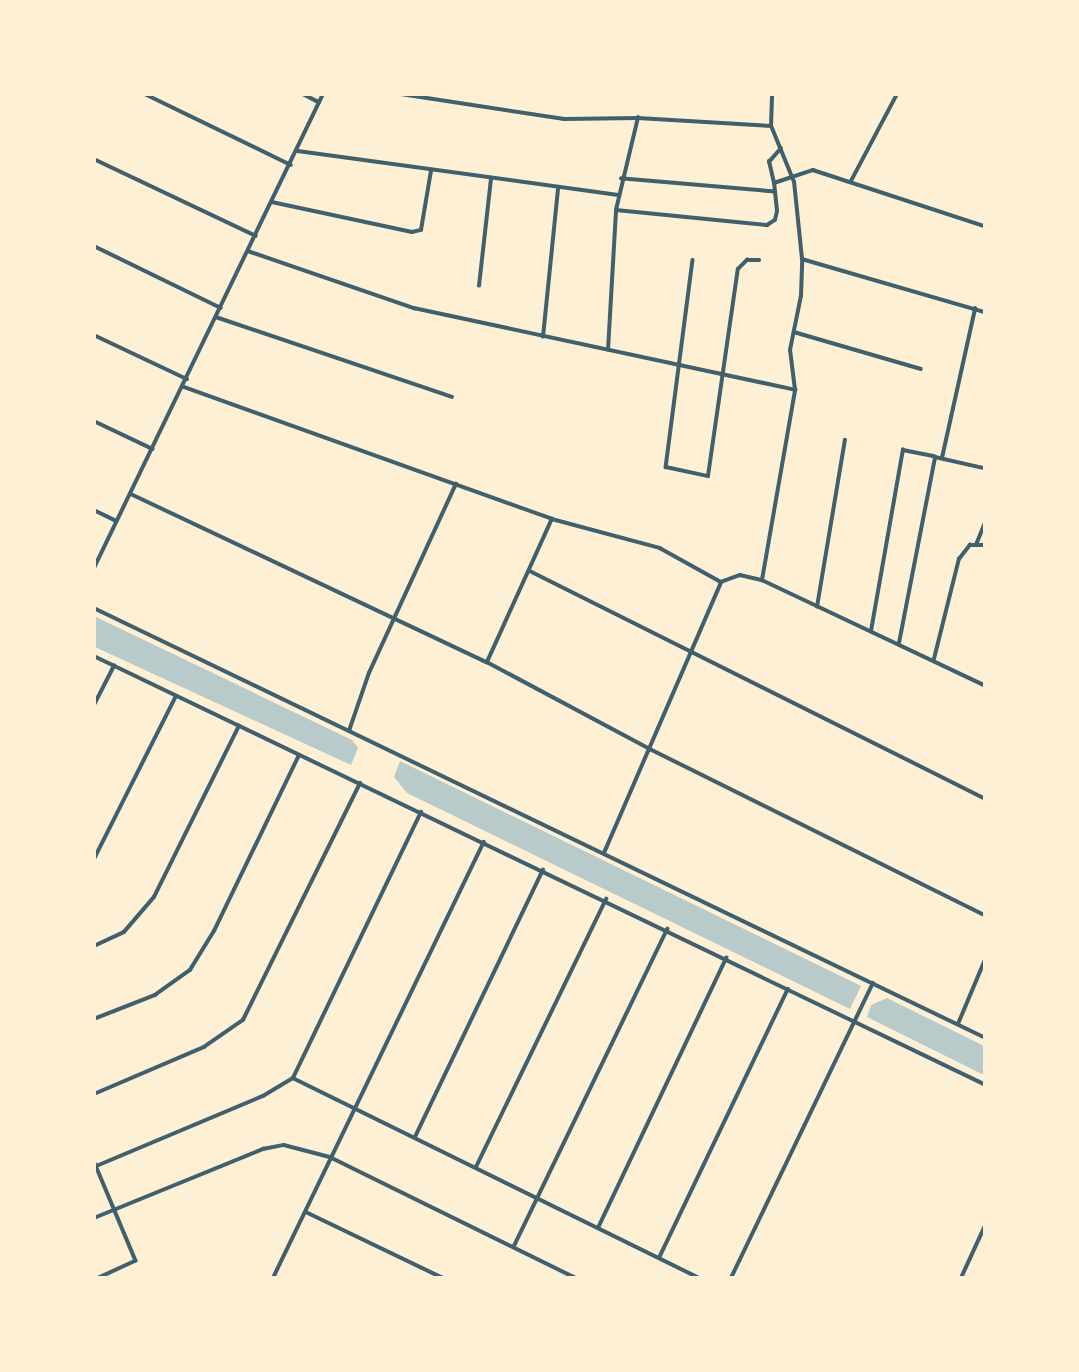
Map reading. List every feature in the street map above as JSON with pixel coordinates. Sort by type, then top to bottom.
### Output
[{"type":"street","points":[[145,94],[291,165]]},
{"type":"street","points":[[94,568],[298,151],[321,98],[303,94]]},
{"type":"street","points":[[401,94],[564,119],[638,118],[771,126]]},
{"type":"street","points":[[761,580],[795,390],[790,351],[802,259],[793,176],[771,126],[772,94]]},
{"type":"street","points":[[851,181],[897,94]]},
{"type":"street","points":[[608,350],[618,195],[638,118]]},
{"type":"street","points":[[616,211],[767,225],[775,220],[775,192],[769,162],[781,148]]},
{"type":"street","points":[[298,151],[431,172],[618,195]]},
{"type":"street","points":[[94,159],[256,236]]},
{"type":"street","points":[[774,183],[813,170],[985,226]]},
{"type":"street","points":[[272,202],[412,232],[421,230],[431,172]]},
{"type":"street","points":[[622,178],[775,192]]},
{"type":"street","points":[[479,286],[491,179]]},
{"type":"street","points":[[543,337],[558,189]]},
{"type":"street","points":[[94,246],[221,308]]},
{"type":"street","points":[[248,251],[414,308],[543,337],[682,362],[795,390]]},
{"type":"street","points":[[802,259],[985,313]]},
{"type":"street","points":[[693,260],[682,362],[666,467],[708,476],[738,268],[742,262],[759,260]]},
{"type":"street","points":[[942,458],[975,309]]},
{"type":"street","points":[[216,317],[452,397]]},
{"type":"street","points":[[794,332],[921,369]]},
{"type":"street","points":[[94,335],[187,379]]},
{"type":"street","points":[[184,387],[552,519],[660,548],[721,582]]},
{"type":"street","points":[[94,421],[153,449]]},
{"type":"street","points":[[817,607],[845,440]]},
{"type":"street","points":[[871,631],[903,450],[985,468]]},
{"type":"street","points":[[899,643],[935,457]]},
{"type":"street","points":[[349,732],[394,616],[456,484]]},
{"type":"street","points":[[131,494],[394,616],[650,749],[985,915]]},
{"type":"street","points":[[94,510],[117,521]]},
{"type":"street","points":[[486,662],[552,519]]},
{"type":"street","points":[[976,545],[985,525]]},
{"type":"street","points":[[934,659],[959,558],[970,545],[985,545]]},
{"type":"street","points":[[530,571],[691,655],[985,798]]},
{"type":"street","points":[[603,854],[721,582],[740,575],[761,580],[985,685]]},
{"type":"street","points":[[94,608],[985,1037]]},
{"type":"street","points":[[94,656],[606,899],[855,1023],[985,1084]]},
{"type":"street","points":[[94,705],[114,666]]},
{"type":"street","points":[[94,859],[176,696]]},
{"type":"street","points":[[94,946],[124,932],[154,897],[239,726]]},
{"type":"street","points":[[94,1019],[155,995],[190,970],[215,931],[299,755]]},
{"type":"street","points":[[94,1094],[204,1047],[243,1020],[360,783]]},
{"type":"street","points":[[96,1167],[263,1096],[293,1078],[421,812]]},
{"type":"street","points":[[273,1278],[484,842]]},
{"type":"street","points":[[415,1137],[543,870]]},
{"type":"street","points":[[476,1167],[606,899]]},
{"type":"street","points":[[513,1247],[667,929]]},
{"type":"street","points":[[598,1228],[727,958]]},
{"type":"street","points":[[958,1024],[985,962]]},
{"type":"street","points":[[731,1278],[873,983]]},
{"type":"street","points":[[659,1258],[788,988]]},
{"type":"street","points":[[293,1078],[700,1278]]},
{"type":"street","points":[[94,1218],[263,1149],[284,1145],[330,1157],[576,1278]]},
{"type":"street","points":[[94,1161],[136,1261],[99,1278]]},
{"type":"street","points":[[305,1211],[443,1278]]},
{"type":"street","points":[[961,1278],[985,1228]]},
{"type":"shaded area","points":[[94,616],[352,740],[358,748],[351,765],[95,647]]},
{"type":"shaded area","points":[[400,761],[861,986],[850,1009],[407,793],[394,777]]},
{"type":"shaded area","points":[[887,998],[984,1046],[984,1075],[867,1017],[871,1005]]}]
